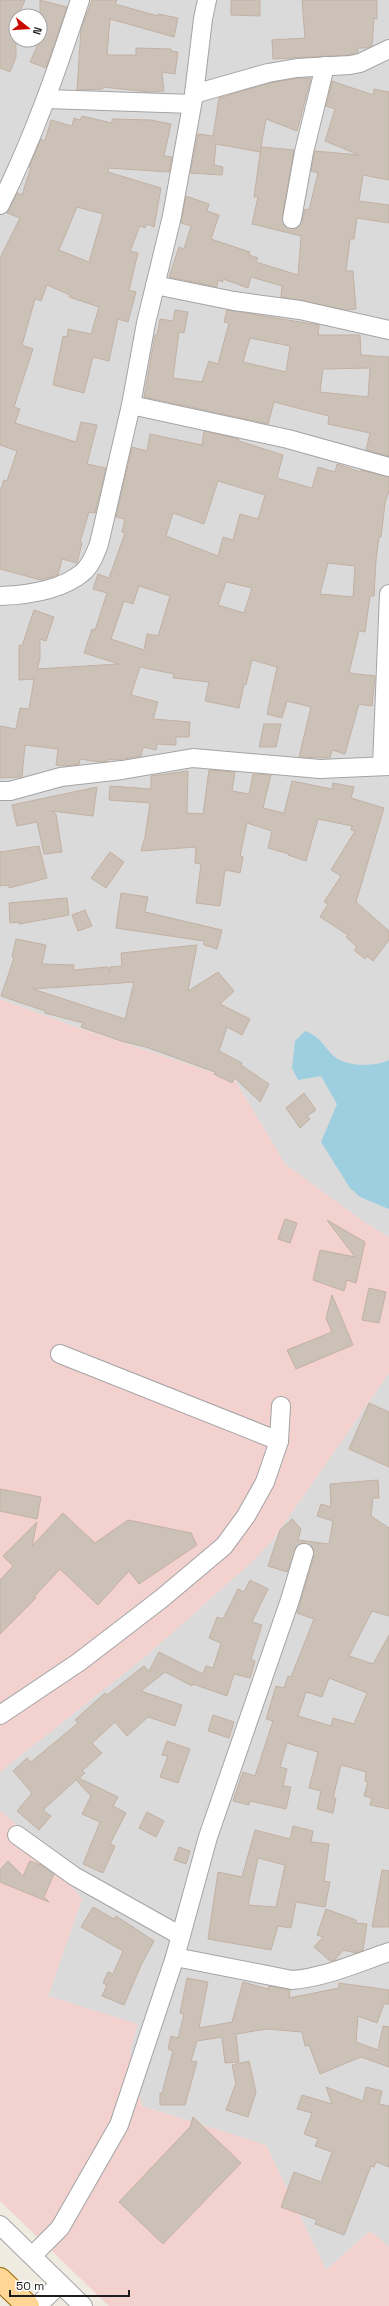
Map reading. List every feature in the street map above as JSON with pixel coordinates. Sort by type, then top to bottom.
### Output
[{"type":"main road","points":[[0,2279],[28,2306]]},
{"type":"street","points":[[0,205],[25,154],[47,99],[80,0]]},
{"type":"street","points":[[0,596],[30,594],[50,588],[82,573],[90,563],[99,544],[131,405],[155,285],[172,216],[193,99],[203,19],[207,0]]},
{"type":"street","points":[[47,99],[193,99],[268,73],[296,68],[360,63],[389,49]]},
{"type":"street","points":[[292,219],[304,152],[325,66]]},
{"type":"street","points":[[155,285],[234,301],[323,314],[389,330]]},
{"type":"street","points":[[131,405],[288,439],[389,466]]},
{"type":"street","points":[[0,791],[62,777],[122,770],[193,758],[320,769],[385,766],[389,594]]},
{"type":"street","points":[[60,1354],[279,1441]]},
{"type":"street","points":[[0,1715],[80,1662],[161,1599],[224,1546],[246,1516],[265,1482],[279,1441],[282,1406]]},
{"type":"street","points":[[32,2256],[60,2228],[119,2125],[175,1957],[208,1837],[290,1600],[304,1553]]},
{"type":"street","points":[[17,1835],[74,1876],[181,1936]]},
{"type":"street","points":[[175,1957],[292,1980],[309,1979],[334,1972],[389,1952]]},
{"type":"street","points":[[0,2225],[83,2306]]},
{"type":"street","points":[[37,2306],[60,2284]]},
{"type":"shaded area","points":[[0,0],[389,0],[389,1237],[364,1222],[285,1164],[235,1080],[76,1027],[0,999]]},
{"type":"shaded area","points":[[0,999],[76,1027],[235,1080],[285,1164],[364,1222],[389,1237],[389,1373],[272,1541],[254,1560],[146,1656],[0,1772]]},
{"type":"shaded area","points":[[389,1373],[389,2247],[370,2231],[326,2270],[266,2145],[142,2106],[130,2051],[137,2024],[48,1996],[82,1899],[39,1846],[0,1810],[0,1772],[146,1656],[254,1560],[272,1541]]},
{"type":"shaded area","points":[[0,1810],[39,1846],[82,1899],[48,1996],[138,2024],[130,2051],[142,2106],[266,2145],[326,2270],[370,2231],[389,2247],[389,2306],[109,2306],[0,2201]]},
{"type":"water","points":[[305,1031],[319,1039],[335,1057],[347,1063],[369,1065],[389,1060],[389,1209],[360,1197],[350,1188],[321,1142],[337,1104],[321,1076],[298,1080],[292,1068],[295,1041]]},
{"type":"building","points":[[0,0],[25,0],[22,8],[8,8],[8,48],[16,48],[16,57],[10,72],[0,68]]},
{"type":"building","points":[[40,0],[67,7],[46,68],[30,62],[36,48],[48,48],[48,8],[40,8]]},
{"type":"building","points":[[92,0],[117,0],[115,4],[158,16],[158,14],[178,18],[174,37],[110,19],[107,55],[136,55],[136,48],[171,49],[171,51],[178,52],[175,74],[162,72],[164,91],[150,92],[103,87],[103,89],[77,90],[81,29]]},
{"type":"building","points":[[231,0],[260,0],[260,16],[231,15]]},
{"type":"building","points":[[302,0],[377,0],[377,19],[374,18],[372,46],[358,48],[358,52],[349,55],[273,59],[272,40],[305,38]]},
{"type":"building","points":[[298,78],[311,78],[297,131],[266,119],[260,152],[216,144],[214,165],[223,167],[222,175],[190,173],[198,134],[213,136],[219,98],[270,83]]},
{"type":"building","points":[[332,81],[373,95],[374,89],[389,92],[389,180],[363,175],[359,201],[389,205],[389,223],[357,218],[354,239],[350,239],[346,271],[353,271],[356,309],[346,310],[281,297],[282,286],[251,277],[248,288],[223,279],[223,282],[218,280],[217,287],[169,277],[179,247],[184,249],[191,226],[181,223],[186,196],[209,204],[207,211],[219,215],[211,239],[250,252],[249,255],[258,258],[256,262],[298,275],[301,236],[252,224],[258,197],[254,197],[261,147],[294,150],[282,218],[286,227],[296,229],[302,221],[305,209],[309,210],[318,173],[311,171],[315,151],[359,155],[325,141],[335,109],[326,106]]},
{"type":"building","points":[[82,116],[112,123],[112,119],[151,120],[171,124],[164,156],[172,157],[169,172],[108,168],[108,172],[161,188],[154,227],[147,224],[145,228],[140,226],[130,251],[138,253],[129,290],[136,292],[128,322],[118,319],[109,361],[93,357],[84,393],[53,385],[63,336],[67,337],[68,329],[91,334],[99,307],[69,297],[70,295],[47,285],[41,301],[35,299],[22,345],[33,349],[14,407],[20,409],[15,423],[76,442],[81,422],[97,425],[87,464],[106,468],[95,513],[89,512],[80,542],[82,543],[77,563],[62,559],[58,575],[41,580],[0,569],[0,491],[4,480],[7,481],[17,451],[0,445],[0,258],[20,218],[7,213],[17,193],[22,195],[31,167],[29,167],[41,139],[45,141],[51,120],[72,126],[74,118],[80,120]],"holes":[[[77,207],[103,214],[89,262],[59,250]]]},
{"type":"building","points":[[175,310],[188,312],[184,333],[179,332],[173,378],[202,382],[209,361],[218,364],[229,323],[224,322],[227,310],[319,325],[318,335],[360,335],[361,355],[389,357],[389,456],[366,450],[370,433],[328,424],[329,416],[274,402],[268,424],[144,397],[155,335],[157,335],[160,319],[173,321]],"holes":[[[250,338],[290,346],[286,372],[243,362]],[[370,368],[368,397],[320,392],[323,369]]]},
{"type":"building","points":[[204,431],[239,439],[239,441],[283,455],[277,478],[312,488],[318,467],[335,472],[337,464],[361,472],[361,470],[389,477],[389,491],[385,503],[381,537],[379,537],[376,560],[374,596],[370,596],[365,632],[359,631],[349,673],[375,676],[372,706],[359,704],[345,754],[332,750],[330,758],[299,757],[311,707],[287,701],[282,718],[267,714],[277,667],[252,660],[246,685],[244,684],[239,708],[205,701],[209,682],[173,678],[174,674],[140,667],[131,695],[158,702],[153,719],[190,722],[189,737],[176,737],[176,745],[157,744],[156,750],[143,747],[141,756],[116,760],[108,759],[108,761],[100,762],[80,759],[79,764],[66,766],[56,765],[58,749],[25,745],[22,777],[0,778],[0,726],[16,729],[20,708],[29,709],[34,679],[19,680],[19,645],[22,646],[34,610],[54,617],[46,641],[40,639],[40,659],[37,669],[119,664],[84,653],[92,629],[95,630],[107,593],[93,589],[98,574],[109,578],[125,533],[122,532],[125,519],[116,517],[132,447],[147,451],[150,434],[202,445]],"holes":[[[218,481],[265,495],[258,519],[240,514],[233,540],[223,537],[218,556],[166,536],[173,513],[204,524]],[[328,563],[355,566],[353,597],[320,594]],[[226,582],[252,588],[244,613],[218,605]],[[139,586],[170,596],[158,636],[147,634],[144,650],[111,639],[124,601],[133,604]]]},
{"type":"building","points":[[264,724],[281,724],[276,747],[259,747]]},
{"type":"building","points":[[209,770],[235,772],[232,791],[249,794],[253,774],[271,775],[263,808],[284,813],[292,781],[332,789],[333,783],[354,787],[351,798],[384,808],[356,902],[389,931],[389,940],[373,961],[367,956],[365,959],[354,950],[357,947],[346,937],[348,935],[320,917],[328,904],[324,902],[341,876],[331,870],[355,831],[351,830],[352,826],[318,819],[306,861],[268,848],[272,831],[247,823],[240,856],[243,857],[240,873],[225,870],[220,906],[196,903],[201,864],[195,863],[196,847],[141,851],[145,837],[150,803],[109,800],[110,786],[151,789],[151,776],[188,771],[187,813],[203,814]]},
{"type":"building","points":[[97,787],[93,816],[52,811],[56,814],[62,852],[44,854],[37,822],[17,826],[12,805]]},
{"type":"building","points":[[39,846],[47,878],[9,888],[9,885],[0,886],[0,852]]},
{"type":"building","points":[[110,852],[124,862],[106,888],[91,878]]},
{"type":"building","points":[[121,893],[148,897],[145,912],[222,930],[217,949],[204,945],[204,941],[116,928]]},
{"type":"building","points":[[67,898],[69,915],[19,924],[20,922],[10,923],[9,903]]},
{"type":"building","points":[[85,910],[92,926],[78,931],[72,915]]},
{"type":"building","points":[[16,939],[46,945],[42,964],[74,965],[73,970],[108,967],[110,973],[110,967],[122,966],[121,953],[197,945],[188,991],[218,972],[234,991],[220,1004],[250,1019],[242,1035],[227,1027],[219,1051],[242,1063],[241,1065],[269,1084],[260,1102],[235,1078],[232,1083],[214,1074],[215,1072],[146,1047],[121,1041],[81,1027],[83,1023],[45,1013],[45,1011],[1,996],[14,958],[12,957]],"holes":[[[134,982],[125,1019],[33,989]]]},
{"type":"building","points":[[304,1093],[316,1110],[307,1116],[310,1119],[300,1128],[286,1108]]},
{"type":"building","points":[[285,1219],[297,1223],[290,1243],[278,1239]]},
{"type":"building","points":[[327,1220],[365,1242],[356,1283],[347,1280],[344,1291],[313,1280],[320,1250],[355,1257]]},
{"type":"building","points":[[369,1288],[386,1292],[379,1323],[362,1320]]},
{"type":"building","points":[[332,1295],[353,1345],[296,1369],[287,1350],[332,1332],[326,1318]]},
{"type":"building","points":[[369,1403],[389,1412],[389,1467],[349,1449]]},
{"type":"building","points":[[378,1480],[379,1498],[373,1498],[371,1516],[389,1528],[389,1616],[372,1611],[349,1656],[373,1664],[389,1635],[389,1809],[370,1805],[372,1798],[364,1796],[368,1782],[365,1781],[366,1772],[341,1765],[333,1798],[336,1798],[333,1813],[317,1809],[321,1791],[309,1788],[318,1752],[287,1743],[280,1767],[287,1769],[283,1786],[291,1787],[286,1809],[250,1801],[249,1805],[233,1801],[243,1772],[255,1776],[273,1721],[266,1719],[276,1686],[284,1688],[288,1676],[291,1677],[314,1619],[297,1613],[314,1556],[312,1546],[302,1543],[297,1546],[287,1572],[268,1566],[280,1530],[292,1519],[301,1529],[298,1540],[329,1544],[333,1521],[317,1516],[321,1504],[331,1507],[330,1484]],"holes":[[[329,1678],[367,1693],[354,1724],[333,1718],[331,1726],[298,1716],[306,1692],[322,1697]]]},
{"type":"building","points":[[0,1489],[41,1497],[37,1519],[0,1511]]},
{"type":"building","points":[[63,1513],[95,1543],[128,1520],[191,1533],[197,1545],[139,1584],[129,1571],[98,1605],[60,1569],[34,1597],[36,1598],[0,1634],[0,1580],[13,1566],[3,1556],[37,1522],[32,1546]]},
{"type":"building","points":[[250,1580],[268,1589],[252,1622],[262,1625],[251,1659],[255,1661],[250,1678],[234,1674],[227,1696],[193,1684],[192,1686],[165,1672],[141,1691],[182,1705],[175,1726],[148,1717],[127,1736],[115,1722],[92,1743],[102,1753],[82,1771],[85,1773],[79,1778],[118,1797],[113,1806],[126,1813],[110,1844],[115,1846],[103,1873],[83,1864],[100,1822],[82,1814],[91,1796],[76,1780],[43,1810],[51,1816],[39,1830],[17,1811],[32,1793],[13,1771],[27,1758],[31,1762],[78,1723],[75,1720],[105,1693],[107,1695],[144,1666],[149,1671],[159,1652],[203,1674],[206,1666],[213,1668],[221,1643],[209,1638],[217,1617],[223,1619],[238,1589],[244,1592]]},
{"type":"building","points":[[213,1715],[234,1722],[229,1738],[208,1731]]},
{"type":"building","points":[[167,1741],[190,1749],[178,1783],[160,1777],[168,1756],[162,1755]]},
{"type":"building","points":[[147,1812],[164,1821],[156,1837],[139,1828]]},
{"type":"building","points":[[293,1826],[313,1831],[311,1842],[329,1844],[324,1881],[330,1882],[325,1907],[296,1902],[291,1928],[278,1926],[271,1950],[208,1939],[218,1872],[242,1877],[255,1830],[290,1839]],"holes":[[[258,1858],[285,1865],[276,1907],[248,1905]]]},
{"type":"building","points":[[179,1847],[190,1851],[186,1864],[174,1860]]},
{"type":"building","points":[[8,1861],[23,1876],[30,1861],[41,1865],[54,1874],[44,1897],[49,1902],[0,1882],[0,1870]]},
{"type":"building","points":[[382,1870],[389,1871],[389,1927],[372,1927]]},
{"type":"building","points":[[93,1907],[114,1919],[116,1916],[154,1941],[142,1963],[124,2005],[102,1996],[107,1985],[103,1983],[108,1972],[113,1974],[123,1951],[81,1927]]},
{"type":"building","points":[[326,1909],[356,1920],[356,1923],[367,1924],[363,1950],[356,1953],[343,1950],[335,1960],[330,1961],[314,1947],[323,1937],[317,1935]]},
{"type":"building","points":[[187,1978],[208,1982],[199,2028],[232,2022],[243,1982],[268,1989],[269,1986],[290,1990],[289,1998],[339,1988],[339,1983],[389,1990],[389,2004],[384,2004],[377,2023],[358,2016],[356,2042],[378,2050],[383,2026],[389,2027],[389,2067],[361,2057],[320,2074],[309,2045],[305,2046],[302,2032],[267,2029],[236,2034],[239,2062],[225,2063],[222,2037],[197,2041],[191,2061],[197,2062],[185,2105],[160,2105],[160,2093],[162,2093],[173,2051],[168,2049],[171,2036],[178,2038],[184,2014],[180,2013]]},
{"type":"building","points":[[249,2061],[256,2092],[248,2117],[226,2110],[236,2083],[232,2065]]},
{"type":"building","points":[[326,2087],[363,2101],[366,2087],[382,2091],[379,2104],[389,2106],[389,2167],[376,2162],[374,2167],[371,2166],[344,2235],[315,2224],[317,2220],[281,2207],[294,2172],[321,2182],[332,2152],[315,2146],[318,2139],[304,2134],[312,2113],[297,2109],[302,2095],[332,2104]]},
{"type":"building","points":[[193,2117],[241,2163],[163,2244],[119,2202],[190,2127]]}]
